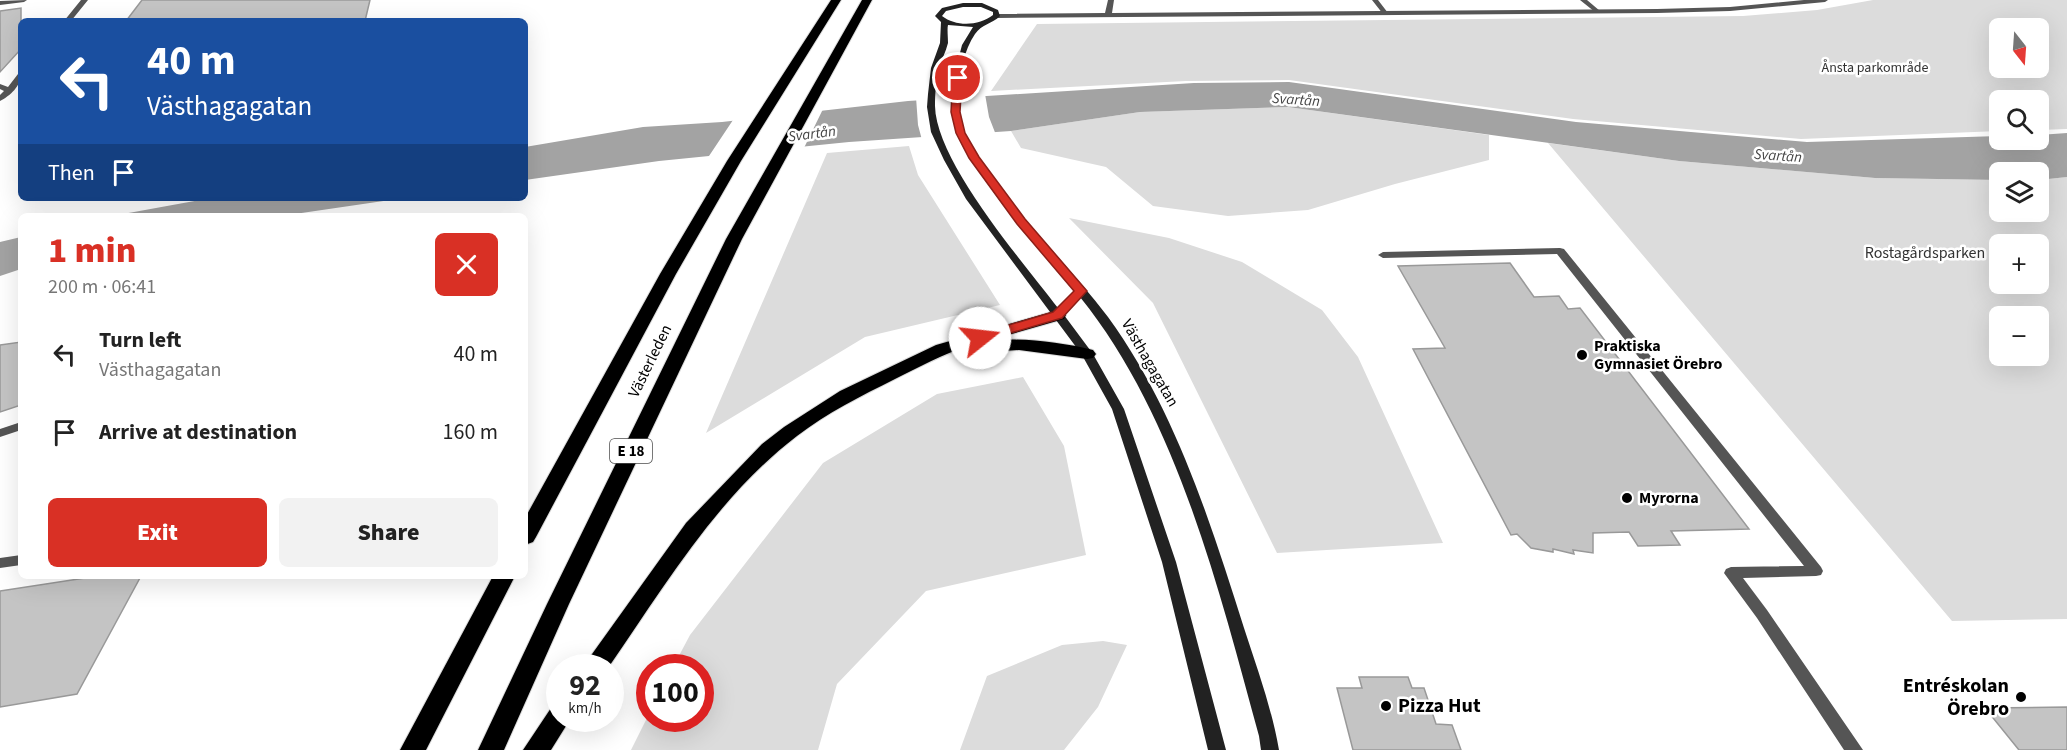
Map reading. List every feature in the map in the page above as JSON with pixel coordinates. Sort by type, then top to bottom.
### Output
[{"type":"highway","name":"Västerleden","points":[[528,531],[593,408],[734,161],[836,0]]},
{"type":"highway","name":"Västerleden","points":[[491,750],[688,332],[778,156],[867,0]]},
{"type":"highway","points":[[604,654],[694,528],[769,449],[791,431],[847,395],[942,349],[1062,321]]},
{"type":"highway","points":[[926,358],[984,346],[1008,344],[1052,347],[1087,354]]},
{"type":"highway","points":[[413,750],[502,579]]},
{"type":"highway","points":[[536,750],[549,732]]},
{"type":"main road","points":[[959,3],[989,4],[996,10],[997,16],[980,24],[964,25],[944,21],[938,16],[940,12],[959,3]]},
{"type":"main road","points":[[944,21],[944,43],[935,68],[932,94],[933,120],[940,146],[971,199],[1087,354],[1118,409],[1148,495],[1188,634],[1216,750]]},
{"type":"main road","name":"Västhagagatan","points":[[980,24],[973,29],[961,58],[955,112],[961,133],[983,172],[1101,316],[1164,422],[1183,468],[1233,614],[1270,750]]},
{"type":"main road","points":[[1062,321],[1080,291]]},
{"type":"street","points":[[0,3],[24,0]]},
{"type":"street","points":[[70,18],[85,0]]},
{"type":"street","points":[[1108,15],[1110,0]]},
{"type":"street","points":[[1375,0],[1385,13]]},
{"type":"street","points":[[1583,0],[1597,12]]},
{"type":"street","points":[[997,16],[1597,12],[1730,9],[1824,0]]},
{"type":"street","points":[[0,86],[4,96],[18,80]]},
{"type":"street","points":[[1383,255],[1560,251],[1816,571],[1731,573],[1762,614],[1854,750]]},
{"type":"street","points":[[0,433],[18,427]]},
{"type":"street","points":[[0,563],[18,560]]},
{"type":"green space","name":"Ånsta parkområde","points":[[1873,0],[2067,0],[2067,129],[2049,130],[2049,90],[1989,90],[1989,131],[1801,139],[1573,119],[1289,80],[1186,81],[991,91],[1037,24],[1743,16],[1817,10]]},
{"type":"green space","points":[[1288,107],[1489,135],[1489,160],[1395,184],[1308,210],[1228,216],[1153,206],[1106,167],[1021,148],[1011,131],[1140,112]]},
{"type":"green space","name":"Rostagårdsparken","points":[[1548,143],[1679,161],[1875,178],[1989,180],[1989,222],[2049,222],[2049,179],[2067,177],[2067,619],[1952,621]]},
{"type":"green space","points":[[909,146],[918,175],[1000,305],[865,337],[706,433],[827,153]]},
{"type":"green space","points":[[1069,218],[1169,238],[1242,262],[1322,310],[1358,357],[1443,543],[1277,553],[1153,303]]},
{"type":"green space","points":[[1023,377],[1064,446],[1086,555],[926,591],[837,684],[818,750],[631,750],[640,732],[714,732],[714,654],[680,654],[690,635],[823,463],[937,394]]},
{"type":"green space","points":[[1103,641],[1127,645],[1098,707],[1064,750],[960,750],[987,676],[1062,645]]},
{"type":"water","name":"Svartån","points":[[1289,82],[1576,122],[1807,142],[1989,136],[1989,150],[2049,150],[2049,134],[2067,133],[2067,177],[2049,179],[2049,162],[1989,162],[1989,180],[1875,178],[1679,161],[1288,107],[1140,112],[1011,131],[849,142],[659,161],[528,180],[528,146],[643,127],[722,122],[908,101],[1194,83]]},
{"type":"water","points":[[194,201],[384,201],[302,213],[128,213]]},
{"type":"water","points":[[18,238],[18,270],[0,276],[0,242]]},
{"type":"pier","points":[[985,94],[989,117],[996,135],[922,140],[918,125],[916,97]]},
{"type":"pier","points":[[824,107],[803,150],[707,159],[735,117]]},
{"type":"building","points":[[142,0],[370,0],[366,18],[128,18]]},
{"type":"building","points":[[21,8],[21,18],[18,18],[18,52],[0,72],[0,11]]},
{"type":"building","points":[[1510,263],[1534,297],[1559,296],[1568,309],[1580,308],[1749,529],[1671,531],[1680,545],[1638,546],[1629,532],[1593,533],[1593,553],[1573,550],[1574,554],[1553,549],[1553,552],[1531,548],[1517,534],[1511,535],[1413,349],[1445,348],[1398,266]]},
{"type":"building","points":[[18,342],[18,406],[0,412],[0,345]]},
{"type":"building","points":[[78,579],[139,579],[77,694],[0,707],[0,591]]},
{"type":"building","name":"Pizza Hut","points":[[1359,677],[1408,677],[1412,688],[1424,688],[1436,724],[1452,725],[1461,750],[1353,750],[1337,688],[1362,688]]},
{"type":"building","points":[[2067,707],[2067,750],[2019,750],[1985,708]]},
{"type":"place","name":"Praktiska Gymnasiet Örebro","points":[[1582,355]]},
{"type":"place","name":"Myrorna","points":[[1627,498]]},
{"type":"place","name":"Entréskolan Örebro","points":[[2021,697]]},
{"type":"place","name":"Pizza Hut","points":[[1386,706]]},
{"type":"route","points":[[958,78],[955,112],[961,133],[974,158],[1043,249],[1080,291],[1058,315],[980,338]]}]
